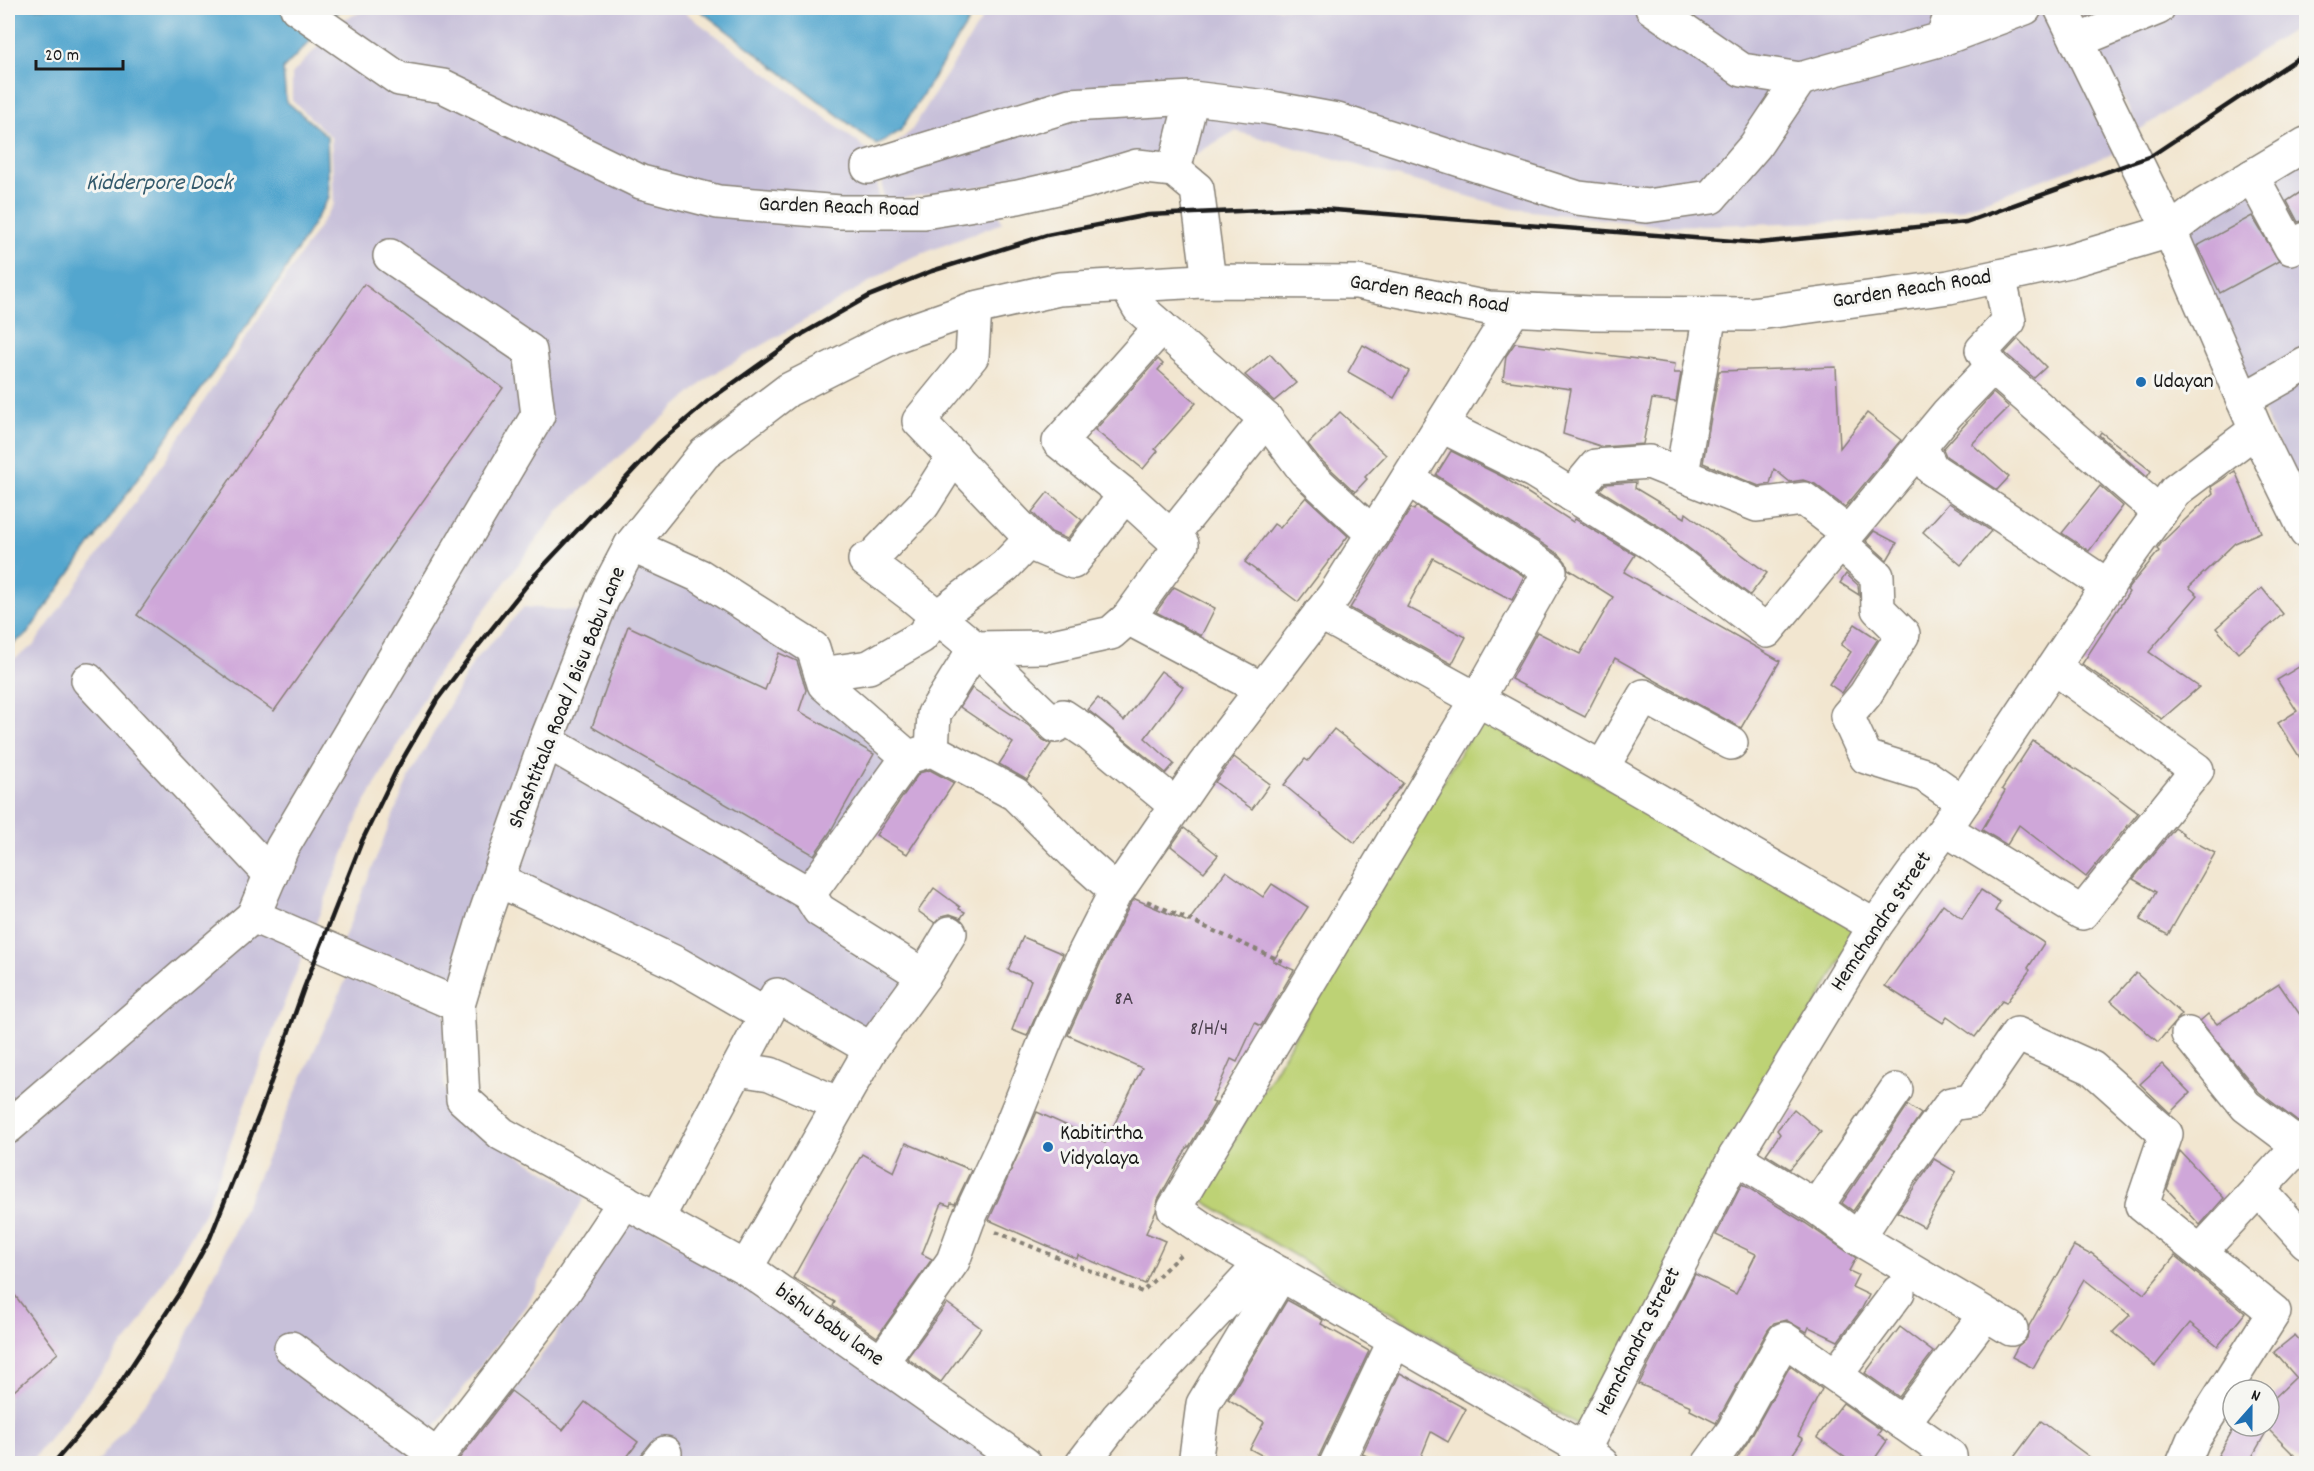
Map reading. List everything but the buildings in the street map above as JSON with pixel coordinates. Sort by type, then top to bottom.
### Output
[{"type":"street","name":"Garden Reach Road","points":[[297,8],[399,79],[443,86],[641,182],[718,202],[840,212],[924,212],[1018,197],[1084,182],[1137,166],[1174,170]]},
{"type":"street","points":[[1652,8],[1742,70],[1800,79],[1942,39],[2025,8]]},
{"type":"street","points":[[1942,39],[1953,8]]},
{"type":"street","points":[[2061,8],[2170,231],[2256,430],[2307,532]]},
{"type":"street","points":[[2078,40],[2158,8]]},
{"type":"street","points":[[868,167],[1070,105],[1192,98],[1266,107],[1337,120],[1578,198],[1647,206],[1712,197],[1755,146],[1800,79]]},
{"type":"street","points":[[1192,98],[1174,170],[1197,189],[1209,281]]},
{"type":"street","name":"Garden Reach Road","points":[[1209,281],[1357,282],[1488,308],[1592,313],[1763,313],[1949,288],[2069,261],[2170,231],[2204,205],[2307,144]]},
{"type":"street","points":[[2253,176],[2291,248],[2307,239]]},
{"type":"street","points":[[8,1128],[253,916],[282,848],[538,415],[530,351],[390,256]]},
{"type":"street","points":[[2000,276],[2008,321],[1982,350],[1992,367],[2160,513]]},
{"type":"street","name":"Shashtitala Road / Bisu Babu Lane","points":[[625,1201],[502,1134],[463,1098],[458,1005],[546,741],[602,600],[631,545],[704,454],[788,390],[895,336],[975,308],[1059,290],[1209,281]]},
{"type":"street","points":[[1126,285],[1138,308],[1266,419],[1305,471],[1373,534]]},
{"type":"street","points":[[975,308],[972,356],[919,422],[1040,548],[1073,562],[1125,495]]},
{"type":"street","points":[[881,1363],[953,1261],[968,1220],[1004,1143],[1084,954],[1118,890],[1175,805],[1320,613],[1442,426],[1514,309]]},
{"type":"street","points":[[1682,474],[1710,314]]},
{"type":"street","points":[[975,648],[1047,647],[1111,633],[1128,618],[1182,544],[1059,442],[1161,327]]},
{"type":"street","points":[[2244,400],[2307,364]]},
{"type":"street","points":[[1442,426],[1533,471],[1654,546],[1767,631],[1947,414],[1992,367]]},
{"type":"street","points":[[1171,537],[1266,419]]},
{"type":"street","name":"Hemchandra Street","points":[[1587,1459],[1735,1157],[1875,926],[1945,829],[2108,586],[2175,491],[2256,430]]},
{"type":"street","points":[[1920,446],[1932,469],[2108,586]]},
{"type":"street","points":[[954,456],[923,505],[866,561],[975,648],[1056,726],[1063,716],[1087,732],[1175,805]]},
{"type":"street","points":[[1572,495],[1596,466],[1649,462],[1757,505],[1804,499],[1844,538],[1877,576],[1878,609],[1903,634],[1865,695],[1847,716],[1866,757],[1924,775],[1963,802]]},
{"type":"street","points":[[1408,479],[1550,572],[1477,700],[1174,1209],[1206,1231],[1395,1340],[1587,1459]]},
{"type":"street","points":[[821,674],[869,667],[921,637],[937,617],[1005,566],[1031,539]]},
{"type":"street","points":[[631,545],[700,576],[813,648],[824,684],[920,754],[1015,794],[1077,856],[1118,890]]},
{"type":"street","points":[[1320,613],[1602,768],[1875,926]]},
{"type":"street","points":[[1128,618],[1262,689]]},
{"type":"street","points":[[809,894],[920,754],[934,714],[975,648]]},
{"type":"street","points":[[1945,829],[2082,913],[2197,770],[2054,667]]},
{"type":"street","points":[[88,680],[271,875]]},
{"type":"street","points":[[1602,768],[1644,696],[1731,743]]},
{"type":"street","points":[[546,741],[809,894],[819,910],[924,976]]},
{"type":"street","points":[[498,880],[676,963],[765,1015]]},
{"type":"street","points":[[253,916],[458,1005]]},
{"type":"street","points":[[746,1268],[871,1049],[924,976],[950,933]]},
{"type":"street","points":[[657,1219],[777,995],[871,1049]]},
{"type":"street","points":[[1858,1238],[1899,1175],[1951,1104],[1971,1101],[2017,1034],[2092,1068],[2166,1134],[2142,1205],[2274,1312],[2193,1440],[2183,1464]]},
{"type":"street","points":[[2188,1034],[2246,1106],[2302,1142],[2201,1251]]},
{"type":"street","points":[[737,1069],[770,1074],[839,1104]]},
{"type":"street","points":[[1816,1207],[1896,1090]]},
{"type":"street","points":[[1735,1157],[1816,1207],[1858,1238],[1998,1322],[1903,1423]]},
{"type":"street","points":[[2258,1189],[2307,1242]]},
{"type":"street","points":[[291,1348],[434,1460],[564,1292],[625,1201]]},
{"type":"street","name":"bishu babu lane","points":[[625,1201],[746,1268],[1014,1460]]},
{"type":"street","points":[[1082,1464],[1118,1417],[1271,1268]]},
{"type":"street","points":[[1195,1464],[1203,1404],[1271,1268]]},
{"type":"street","points":[[1836,1375],[1898,1292]]},
{"type":"street","points":[[1709,1464],[1733,1431],[1784,1339],[1950,1456],[1951,1464]]},
{"type":"street","points":[[1336,1464],[1395,1340]]},
{"type":"path","points":[[1118,890],[1312,975]]},
{"type":"path","points":[[968,1220],[1142,1292],[1206,1231]]},
{"type":"shaded area","points":[[372,8],[679,8],[876,156],[880,222],[996,207],[1002,223],[908,259],[709,377],[558,511],[437,674],[360,812],[262,1059],[204,1214],[134,1332],[30,1463],[8,1464],[8,663],[33,646],[159,469],[334,204],[331,137],[292,100],[292,74],[344,19]]},
{"type":"shaded area","points":[[989,8],[2054,8],[2123,150],[1959,210],[1875,221],[1663,226],[1514,209],[1235,131],[1182,162],[1097,169],[883,201],[882,156],[911,131]]},
{"type":"shaded area","points":[[2078,8],[2306,8],[2306,21],[2139,130]]},
{"type":"shaded area","points":[[2306,147],[2306,504],[2181,234]]},
{"type":"shaded area","points":[[635,555],[808,648],[897,755],[801,897],[915,976],[869,1038],[764,1001],[495,874],[451,995],[342,943],[408,779],[474,661],[524,607],[608,613]]},
{"type":"shaded area","points":[[347,977],[446,1008],[444,1088],[475,1129],[585,1196],[528,1303],[407,1463],[95,1464],[172,1370]]},
{"type":"shaded area","points":[[628,1212],[1003,1453],[995,1464],[457,1464],[551,1343]]},
{"type":"green space","points":[[1482,715],[1857,930],[1585,1429],[1200,1199]]},
{"type":"water","name":"Kidderpore Dock","points":[[8,8],[342,8],[283,69],[286,101],[327,136],[329,197],[280,279],[27,634],[8,647]]},
{"type":"water","points":[[697,8],[977,8],[900,131],[877,145]]},
{"type":"railway","points":[[53,1464],[115,1391],[182,1289],[210,1238],[261,1110],[304,988],[362,841],[397,769],[437,700],[535,575],[658,444],[708,401],[804,333],[869,296],[932,271],[1047,235],[1148,215],[1309,208],[1759,243],[1966,222],[2151,156],[2306,53]]},
{"type":"place","name":"Udayan","points":[[2141,382]]},
{"type":"place","name":"Kabitirtha Vidyalaya","points":[[1048,1147]]}]
